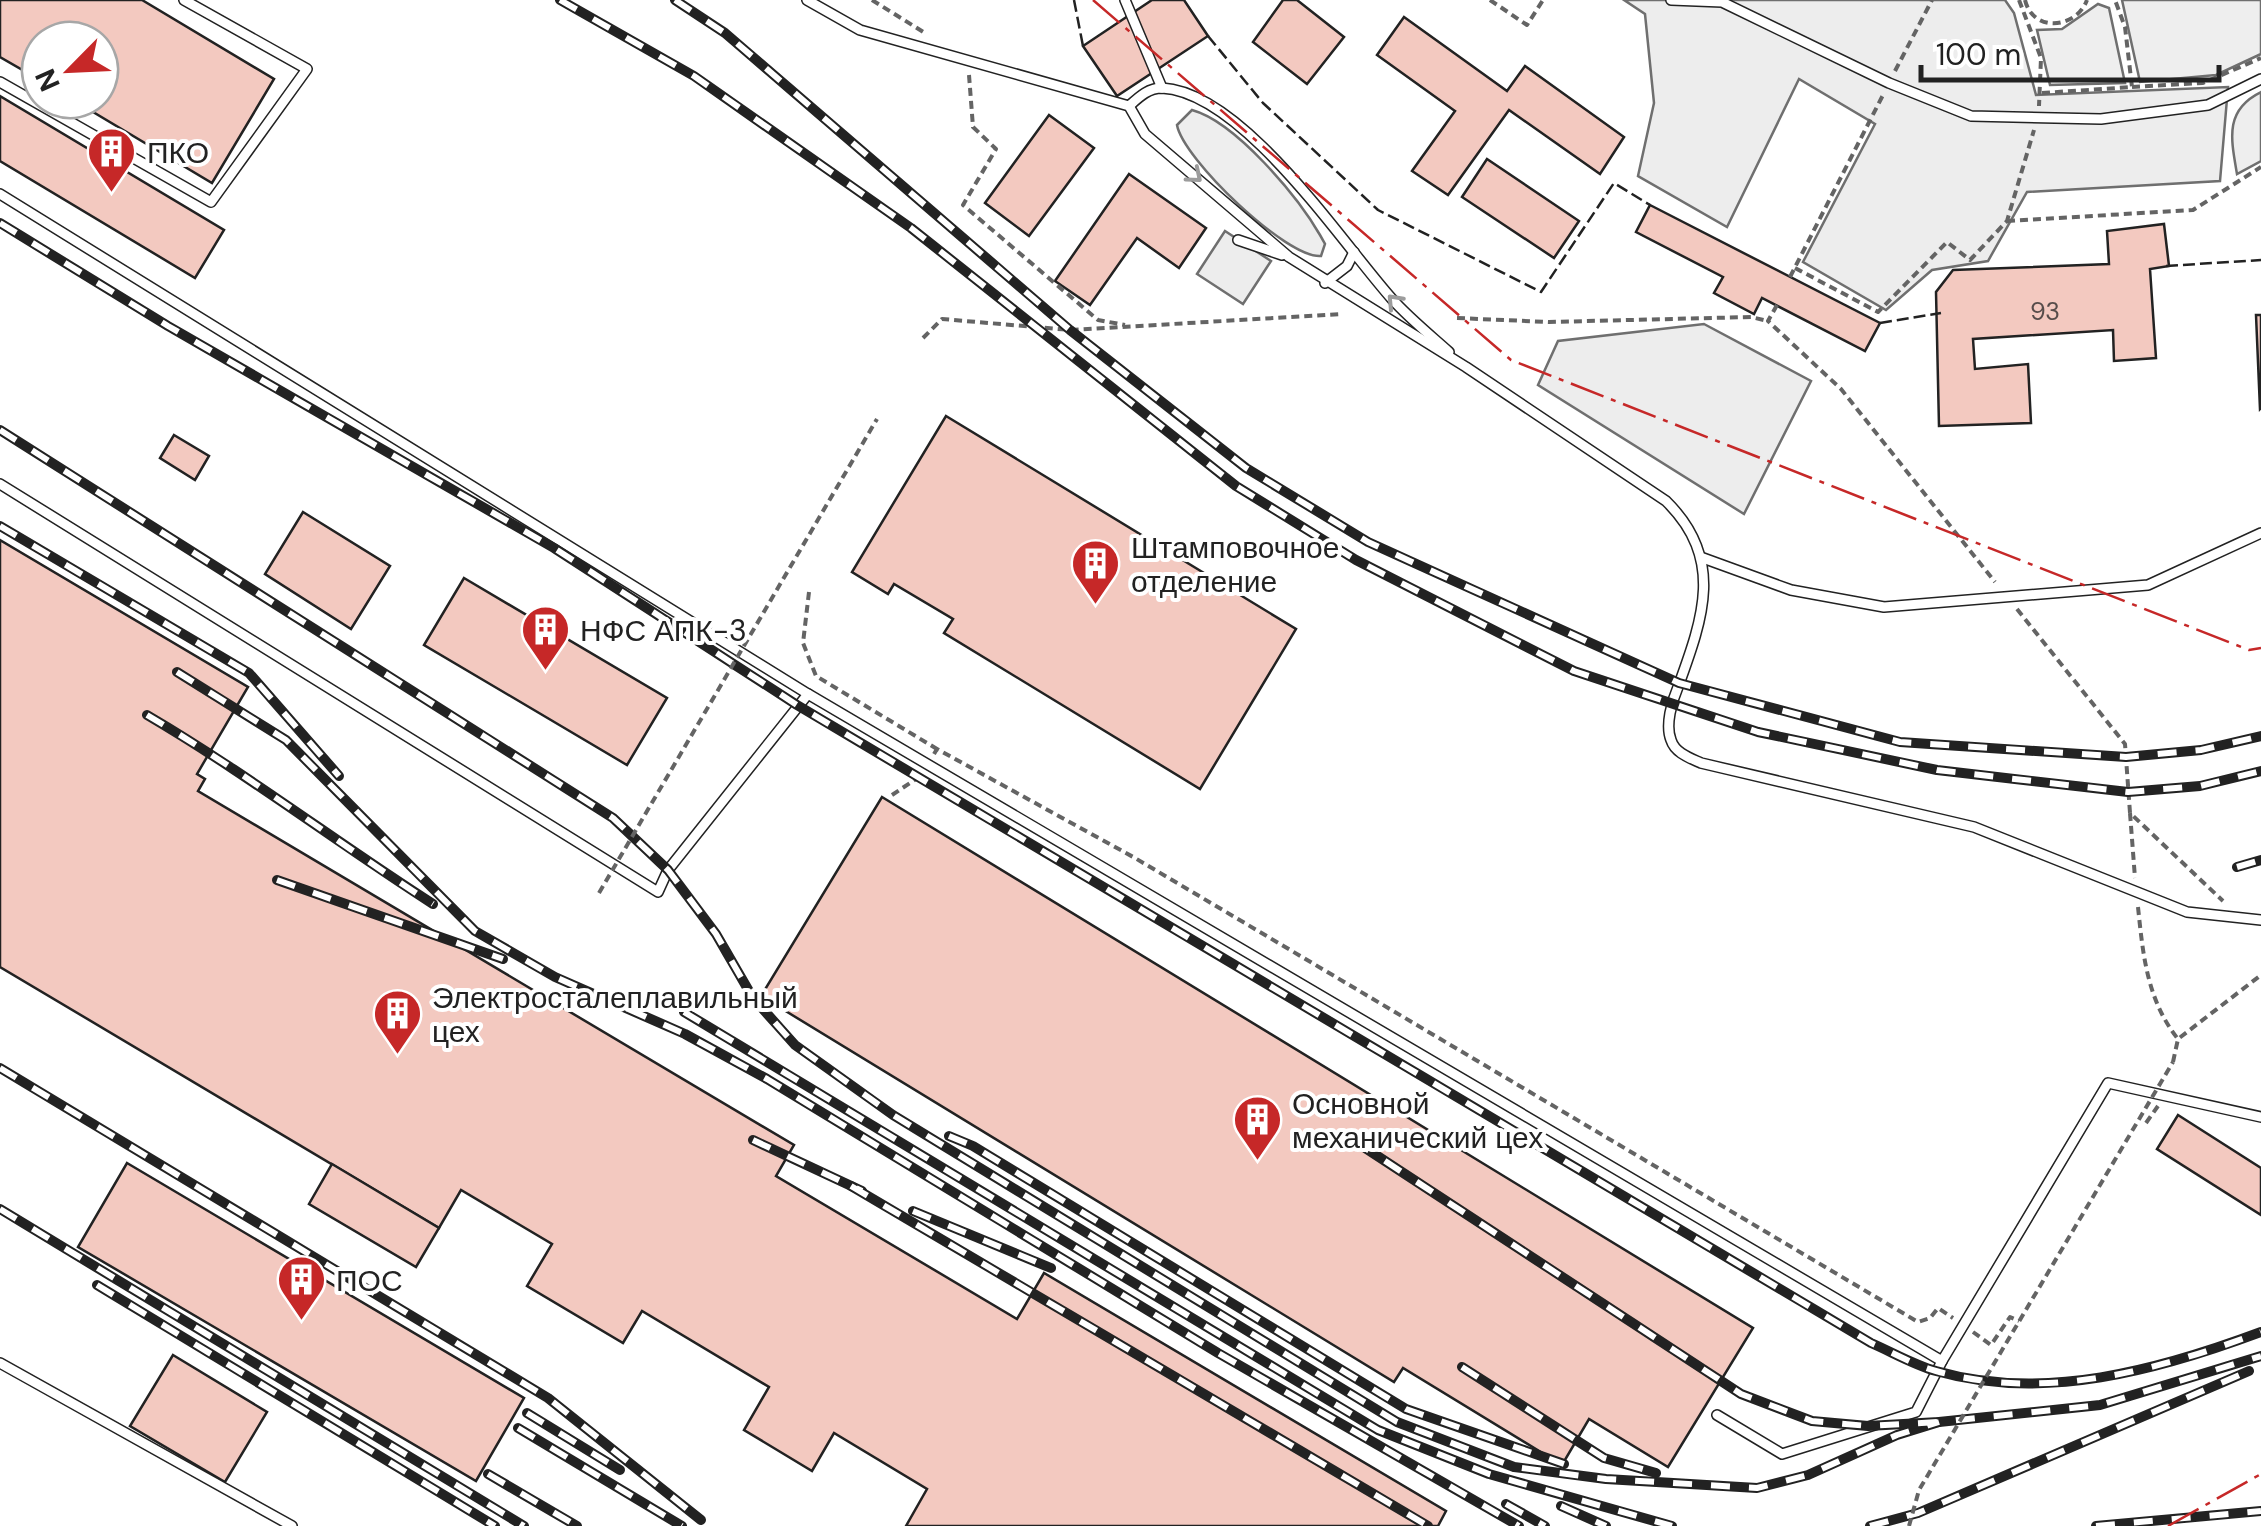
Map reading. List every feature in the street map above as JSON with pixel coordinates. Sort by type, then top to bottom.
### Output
[{"type":"lane","points":[[0,82],[211,202],[307,69],[184,0]]},
{"type":"lane","points":[[807,0],[860,30],[1129,106],[1145,134],[1324,283],[1466,367],[1666,501],[1687,522],[1703,558],[1702,618],[1671,704],[1670,739],[1680,753],[1701,763],[1974,827],[2186,912],[2261,920]]},
{"type":"lane","points":[[1125,0],[1162,88]]},
{"type":"lane","points":[[1671,0],[1722,2],[1889,83],[1971,116],[2101,119],[2208,106],[2261,79]]},
{"type":"lane","points":[[1129,106],[1144,92],[1162,88],[1200,100],[1248,134],[1394,302],[1466,367]]},
{"type":"lane","points":[[0,194],[808,694],[1942,1361]]},
{"type":"lane","points":[[1238,240],[1289,257]]},
{"type":"lane","points":[[1324,283],[1337,276],[1354,252]]},
{"type":"lane","points":[[0,484],[658,892],[668,870],[808,694]]},
{"type":"lane","points":[[1703,558],[1791,590],[1884,607],[2148,586],[2261,533]]},
{"type":"lane","points":[[1717,1415],[1782,1454],[1916,1412],[1942,1361],[2108,1083],[2261,1117]]},
{"type":"lane","points":[[0,1362],[274,1521],[292,1526]]},
{"type":"path","points":[[872,0],[934,38]]},
{"type":"path","points":[[1490,0],[1527,25],[1544,0]]},
{"type":"path","points":[[1790,277],[1932,0]]},
{"type":"path","points":[[1795,268],[1878,312],[1947,242],[1970,260],[2007,222],[2042,92],[2041,58],[2022,0]]},
{"type":"path","points":[[2025,10],[2042,22],[2060,24],[2076,18],[2087,0]]},
{"type":"path","points":[[2115,0],[2125,27],[2132,87]]},
{"type":"path","points":[[965,58],[973,94],[973,128],[996,149],[963,205],[1098,320],[1125,325]]},
{"type":"path","points":[[2042,92],[2203,83],[2261,58]]},
{"type":"path","points":[[2007,222],[2193,210],[2261,167]]},
{"type":"path","points":[[1768,321],[1776,305]]},
{"type":"path","points":[[923,338],[942,319],[1070,330],[1343,314]]},
{"type":"path","points":[[1457,318],[1549,322],[1750,316],[1768,321],[1841,389],[2125,744],[2147,978],[2166,1024],[2178,1039]]},
{"type":"path","points":[[599,893],[878,419]]},
{"type":"path","points":[[809,592],[803,643],[816,676],[937,749],[1135,858],[1918,1322],[1930,1318],[1938,1308],[1991,1345],[2010,1317],[2019,1322]]},
{"type":"path","points":[[892,795],[920,778],[937,749]]},
{"type":"path","points":[[2130,813],[2212,895],[2227,903]]},
{"type":"path","points":[[1908,1526],[1919,1490],[2173,1062],[2178,1039],[2261,975]]},
{"type":"shaded area","points":[[1624,0],[2005,0],[2014,13],[2036,95],[2228,87],[2220,181],[2027,192],[1988,261],[1932,270],[1886,310],[1803,262],[1875,124],[1799,79],[1727,227],[1638,176],[1654,103],[1645,14]]},
{"type":"shaded area","points":[[2122,0],[2261,0],[2261,54],[2216,75],[2140,82]]},
{"type":"shaded area","points":[[2098,4],[2109,8],[2125,83],[2050,85],[2037,30],[2062,29]]},
{"type":"shaded area","points":[[2261,92],[2261,161],[2237,174],[2233,127],[2241,107]]},
{"type":"shaded area","points":[[1192,110],[1227,129],[1281,182],[1325,244],[1321,256],[1305,253],[1285,242],[1216,182],[1184,141],[1177,125]]},
{"type":"shaded area","points":[[1225,231],[1271,261],[1243,304],[1197,274]]},
{"type":"shaded area","points":[[1704,324],[1811,381],[1744,514],[1538,385],[1558,341]]},
{"type":"building","points":[[0,0],[142,0],[274,79],[212,183],[106,120],[120,120],[120,20],[20,20],[20,68],[0,57]]},
{"type":"building","points":[[1152,0],[1184,0],[1208,36],[1117,96],[1083,46]]},
{"type":"building","points":[[1283,0],[1297,0],[1344,37],[1307,84],[1253,42]]},
{"type":"building","points":[[1404,17],[1507,91],[1525,66],[1624,137],[1600,174],[1509,110],[1448,195],[1412,171],[1455,111],[1377,55]]},
{"type":"building","name":"ПКО","points":[[0,96],[20,108],[20,120],[40,120],[224,230],[195,278],[0,161]]},
{"type":"building","points":[[1049,115],[1094,148],[1029,236],[985,203]]},
{"type":"building","points":[[1487,159],[1579,221],[1554,258],[1462,197]]},
{"type":"building","points":[[1129,174],[1206,228],[1179,268],[1137,238],[1090,305],[1055,281]]},
{"type":"building","points":[[1650,205],[1880,323],[1865,351],[1762,298],[1754,314],[1714,293],[1723,277],[1636,232]]},
{"type":"building","points":[[2164,224],[2169,266],[2150,269],[2156,358],[2114,361],[2113,330],[1973,339],[1975,369],[2028,364],[2031,423],[1939,426],[1936,292],[1953,270],[2109,264],[2107,231]]},
{"type":"building","points":[[2256,315],[2261,315],[2260,409]]},
{"type":"building","name":"Штамповочное отделение","points":[[946,416],[1296,629],[1200,789],[944,633],[953,619],[894,584],[888,594],[852,572]]},
{"type":"building","points":[[174,435],[209,456],[195,480],[160,458]]},
{"type":"building","points":[[303,512],[390,566],[351,629],[265,574]]},
{"type":"building","name":"Электросталеплавильный цех","points":[[0,540],[248,687],[197,774],[205,779],[198,791],[794,1145],[776,1176],[1017,1319],[1044,1273],[1446,1511],[1438,1526],[906,1526],[927,1489],[834,1433],[812,1471],[744,1430],[769,1387],[642,1311],[623,1343],[527,1286],[552,1244],[461,1190],[439,1228],[0,967]]},
{"type":"building","name":"НФС АПК-3","points":[[464,578],[667,698],[627,765],[424,645]]},
{"type":"building","name":"Основной механический цех","points":[[882,797],[1753,1328],[1668,1467],[1589,1419],[1562,1465],[1403,1368],[1394,1382],[761,996]]},
{"type":"building","points":[[2178,1115],[2261,1168],[2261,1215],[2157,1149]]},
{"type":"building","name":"ПОС","points":[[127,1163],[524,1398],[476,1481],[78,1247]]},
{"type":"building","points":[[332,1164],[439,1228],[416,1267],[309,1204]]},
{"type":"building","points":[[173,1355],[267,1412],[225,1482],[130,1426]]},
{"type":"railway","points":[[560,0],[694,76],[911,228],[1236,486],[1356,560],[1574,671],[1758,732],[1937,770],[2128,792],[2200,786],[2261,771]]},
{"type":"railway","points":[[675,0],[725,33],[1070,330],[1246,468],[1368,542],[1679,683],[1900,742],[2126,757],[2201,750],[2261,736]]},
{"type":"railway","points":[[0,223],[168,326],[554,548],[797,705],[1871,1343],[1928,1368],[1977,1380],[2059,1382],[2142,1369],[2261,1332]]},
{"type":"railway","points":[[0,430],[613,818],[668,870],[716,934],[753,998],[795,1045],[893,1115],[1397,1422],[1514,1467],[1606,1479],[1757,1488],[1808,1475],[1897,1435],[1939,1422]]},
{"type":"railway","points":[[0,526],[249,673],[339,776]]},
{"type":"railway","points":[[177,672],[286,740],[475,931],[555,977],[685,1034],[767,1079],[1218,1353],[1519,1526]]},
{"type":"railway","points":[[147,715],[433,904]]},
{"type":"railway","points":[[2237,867],[2261,860]]},
{"type":"railway","points":[[277,880],[503,959]]},
{"type":"railway","points":[[684,1012],[1378,1430],[1489,1474],[1672,1526]]},
{"type":"railway","points":[[0,1068],[548,1398],[701,1520]]},
{"type":"railway","points":[[949,1136],[973,1146],[1406,1409],[1564,1464]]},
{"type":"railway","points":[[753,1140],[862,1191]]},
{"type":"railway","points":[[1353,1140],[1741,1394],[1812,1421],[1868,1426],[2100,1405],[2261,1356]]},
{"type":"railway","points":[[851,1186],[1428,1526]]},
{"type":"railway","points":[[0,1209],[524,1526]]},
{"type":"railway","points":[[913,1211],[1051,1268]]},
{"type":"railway","points":[[97,1285],[495,1526]]},
{"type":"railway","points":[[1462,1367],[1604,1458],[1656,1473]]},
{"type":"railway","points":[[1870,1526],[1918,1513],[2249,1371]]},
{"type":"railway","points":[[527,1413],[620,1470]]},
{"type":"railway","points":[[518,1428],[682,1526]]},
{"type":"railway","points":[[488,1474],[577,1526]]},
{"type":"railway","points":[[1506,1504],[1545,1526]]},
{"type":"railway","points":[[1561,1506],[1606,1526]]},
{"type":"railway","points":[[2096,1526],[2261,1511]]},
{"type":"fence","points":[[1074,0],[1083,46]]},
{"type":"fence","points":[[1208,36],[1263,103],[1378,210],[1541,292],[1614,183],[1650,205]]},
{"type":"fence","points":[[2166,266],[2261,260]]},
{"type":"fence","points":[[1880,323],[1941,313]]},
{"type":"power","points":[[1093,0],[1511,360],[2249,650],[2261,648]]},
{"type":"power","points":[[2168,1526],[2261,1474]]},
{"type":"place","name":"ПКО","points":[[112,194]]},
{"type":"place","name":"Штамповочное отделение","points":[[1096,606]]},
{"type":"place","name":"НФС АПК-3","points":[[545,672]]},
{"type":"place","name":"Электросталеплавильный цех","points":[[397,1056]]},
{"type":"place","name":"Основной механический цех","points":[[1257,1162]]},
{"type":"place","name":"ПОС","points":[[301,1322]]}]
